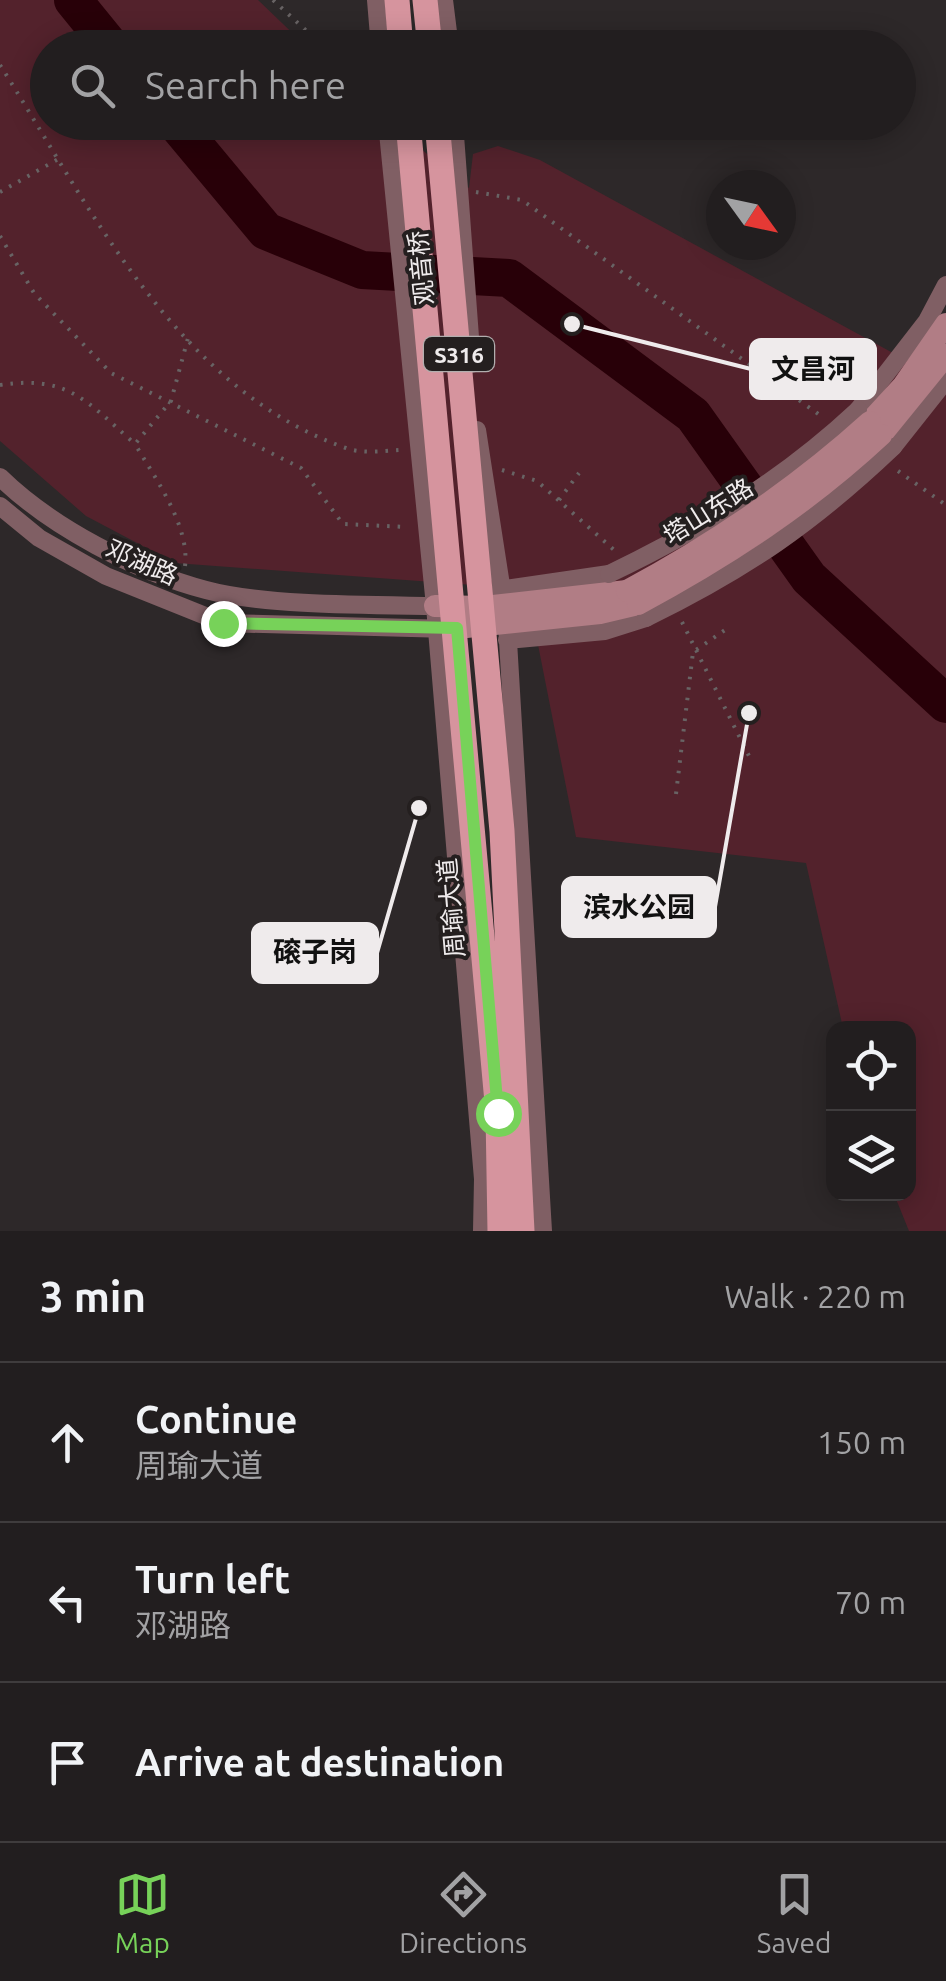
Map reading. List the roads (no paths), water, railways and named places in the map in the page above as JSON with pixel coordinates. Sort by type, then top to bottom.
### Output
[{"type":"main road","points":[[397,0],[400,30]]},
{"type":"main road","points":[[425,0],[428,30]]},
{"type":"main road","name":"观音桥","points":[[410,140],[450,580]]},
{"type":"main road","name":"观音桥","points":[[439,140],[495,611]]},
{"type":"main road","name":"塔山东路","points":[[875,428],[944,327]]},
{"type":"main road","name":"塔山东路","points":[[446,618],[495,611],[636,604],[875,428],[946,354]]},
{"type":"main road","name":"周瑜大道","points":[[450,580],[446,618],[498,1113],[500,1231]]},
{"type":"main road","name":"S316","points":[[495,611],[522,1231]]},
{"type":"street","points":[[376,0],[378,30]]},
{"type":"street","points":[[444,0],[448,30]]},
{"type":"street","points":[[389,140],[428,528],[446,618],[483,1179],[482,1231]]},
{"type":"street","points":[[455,140],[543,1231]]},
{"type":"street","points":[[495,611],[606,631],[636,604],[723,580],[778,546],[839,498],[946,285]]},
{"type":"street","points":[[495,611],[609,574],[689,536],[745,502],[812,453],[875,428],[946,380]]},
{"type":"street","points":[[0,477],[23,500],[100,547],[207,590],[446,618]]},
{"type":"street","name":"邓湖路","points":[[0,506],[39,538],[106,576],[223,623],[446,618]]},
{"type":"waterway","points":[[73,0],[97,30]]},
{"type":"waterway","points":[[190,140],[266,231],[362,270],[509,278],[693,415],[809,578],[946,704]]},
{"type":"place","name":"文昌河","points":[[572,324]]},
{"type":"place","name":"滨水公园","points":[[749,713]]},
{"type":"place","name":"磙子岗","points":[[419,808]]}]
